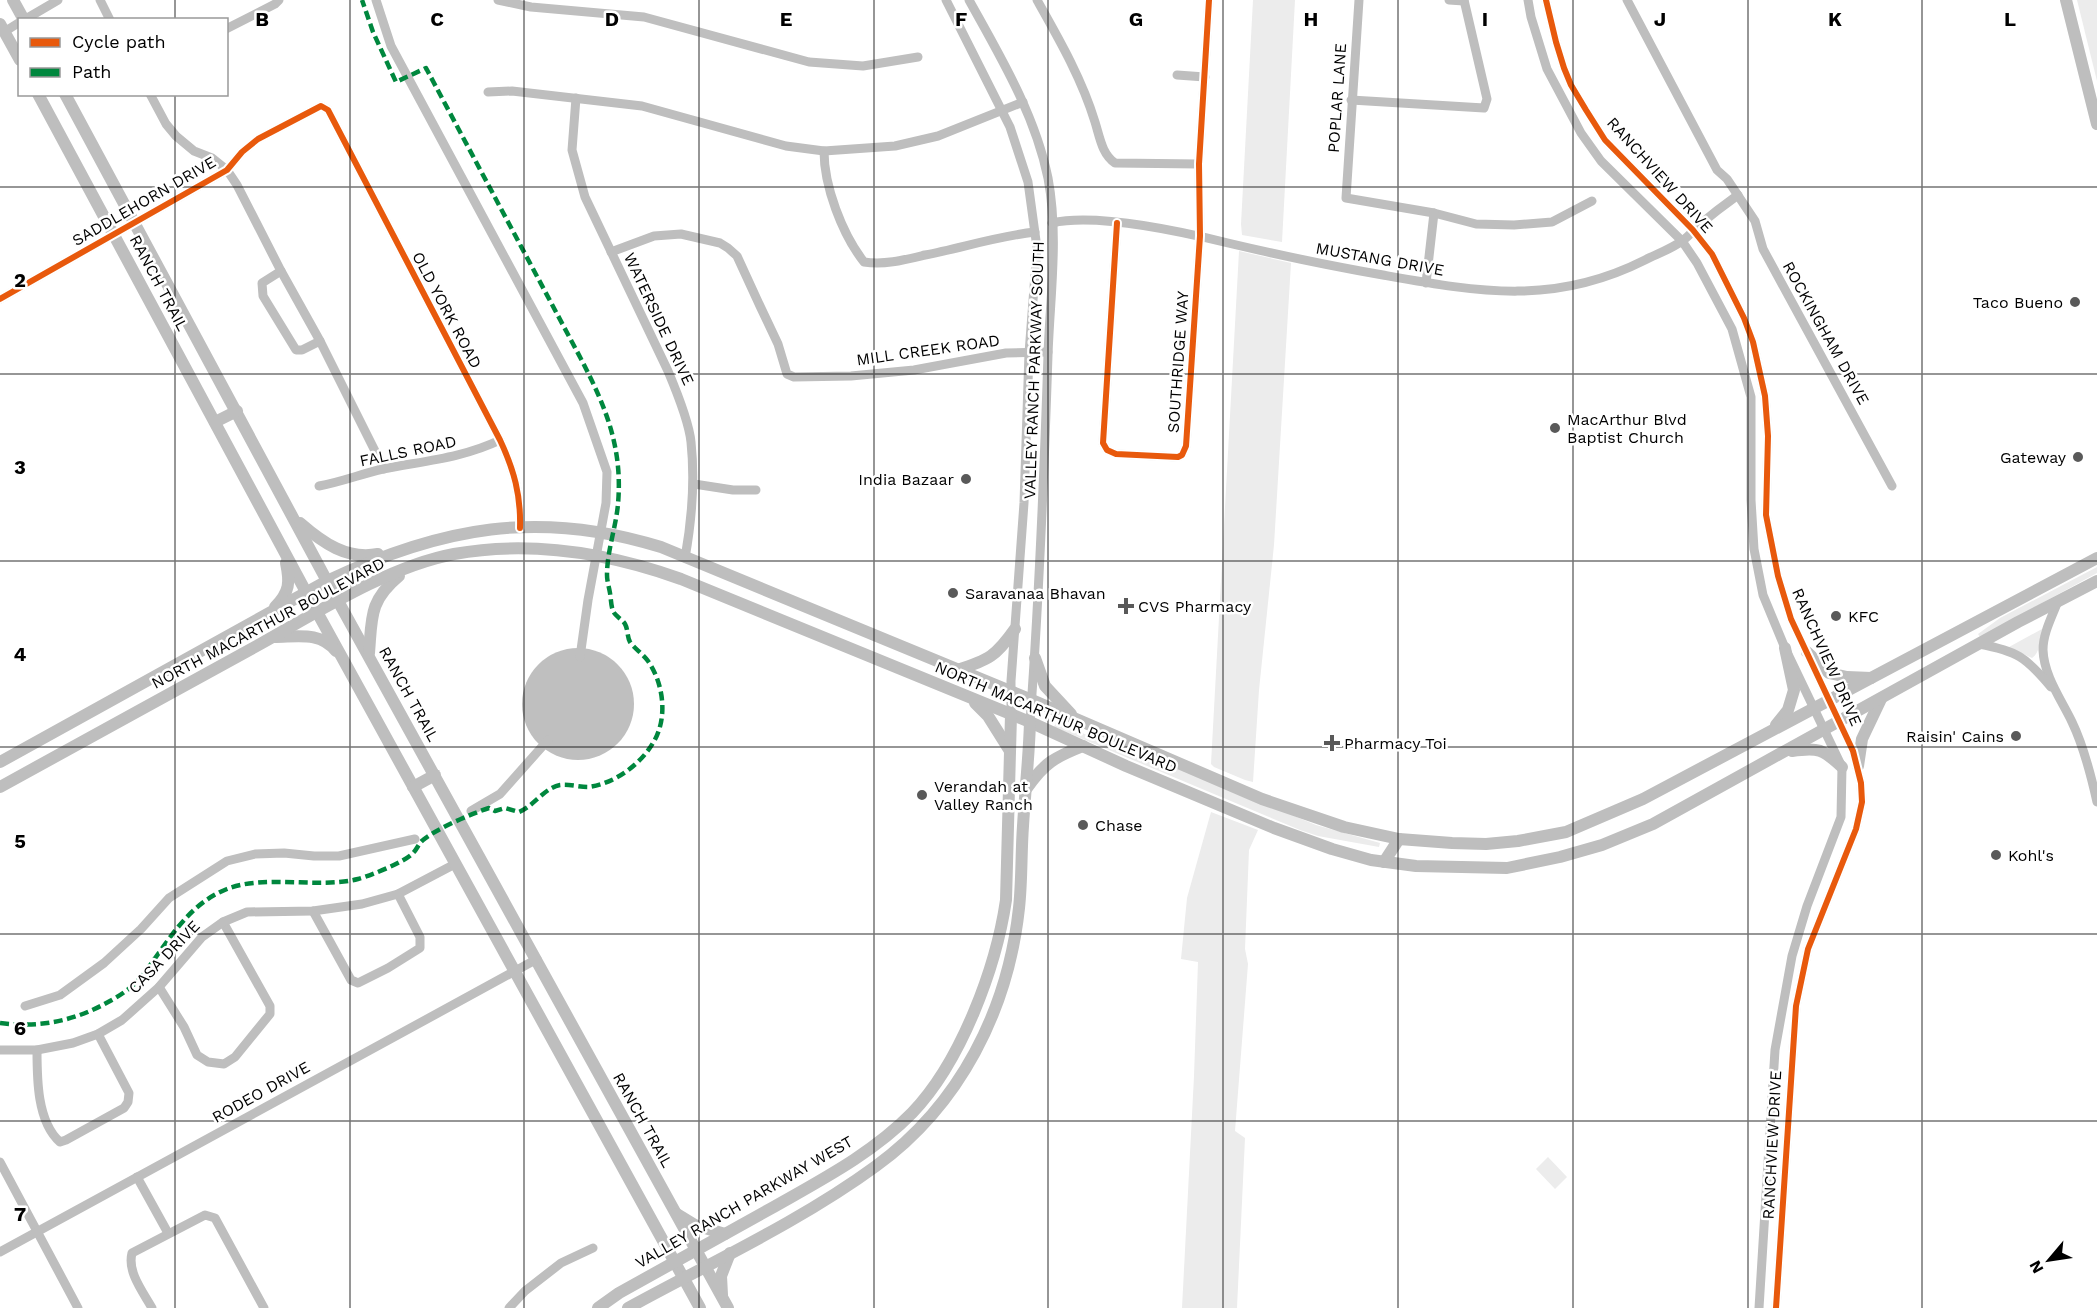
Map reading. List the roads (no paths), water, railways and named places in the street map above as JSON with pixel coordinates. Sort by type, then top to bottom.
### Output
[{"type":"main road","points":[[13,0],[23,18]]},
{"type":"main road","points":[[2066,0],[2097,124]]},
{"type":"main road","points":[[2,28],[18,56]]},
{"type":"main road","name":"RANCH TRAIL","points":[[39,96],[282,548],[700,1308]]},
{"type":"main road","name":"RANCH TRAIL","points":[[66,96],[327,580],[725,1304]]},
{"type":"main road","points":[[215,422],[237,411]]},
{"type":"main road","points":[[294,518],[321,541],[344,552],[370,555],[403,549]]},
{"type":"main road","name":"NORTH MACARTHUR BOULEVARD","points":[[0,762],[268,615],[327,580],[403,549],[460,534],[520,528],[572,528],[636,540],[685,558],[1032,700],[1280,806],[1344,827],[1399,839],[1486,844],[1518,841],[1566,832],[1643,799],[2097,558]]},
{"type":"main road","points":[[268,615],[281,602],[290,581],[282,548]]},
{"type":"main road","name":"NORTH MACARTHUR BOULEVARD","points":[[0,787],[392,574],[455,554],[484,551],[570,550],[628,561],[737,601],[807,632],[1030,722],[1083,747],[1274,828],[1332,849],[1403,865],[1507,868],[1602,845],[1653,824],[2097,581]]},
{"type":"main road","points":[[369,654],[371,616],[378,599],[408,568]]},
{"type":"main road","points":[[807,632],[817,612]]},
{"type":"main road","points":[[957,670],[987,660],[1003,646],[1015,628]]},
{"type":"main road","points":[[273,637],[308,635],[320,639],[333,647],[348,665]]},
{"type":"main road","points":[[1770,731],[1788,710],[1794,690],[1785,648]]},
{"type":"main road","points":[[1807,652],[1829,673],[1847,678],[1872,678]]},
{"type":"main road","points":[[1035,658],[1045,686],[1076,719]]},
{"type":"main road","points":[[970,698],[988,716],[1010,751]]},
{"type":"main road","points":[[1858,766],[1862,738],[1881,699]]},
{"type":"main road","name":"VALLEY RANCH PARKWAY WEST","points":[[598,1308],[619,1293],[846,1166],[912,1113],[942,1077],[981,994],[1001,929],[1006,900],[1011,715]]},
{"type":"main road","name":"VALLEY RANCH PARKWAY WEST","points":[[628,1308],[730,1253],[857,1179],[912,1136],[940,1105],[967,1068],[988,1028],[999,998],[1019,909],[1030,722]]},
{"type":"main road","points":[[1026,789],[1042,767],[1052,759],[1083,747]]},
{"type":"main road","points":[[1782,753],[1810,748],[1825,751],[1842,767]]},
{"type":"main road","points":[[413,787],[435,775]]},
{"type":"main road","points":[[1384,862],[1399,839]]},
{"type":"main road","points":[[1399,839],[1403,865]]},
{"type":"main road","points":[[992,960],[1007,965]]},
{"type":"main road","points":[[886,1136],[897,1149]]},
{"type":"main road","points":[[676,1214],[695,1225],[725,1234]]},
{"type":"main road","points":[[725,1304],[721,1275],[730,1253]]},
{"type":"street","points":[[26,18],[58,0]]},
{"type":"street","points":[[99,0],[109,18]]},
{"type":"street","points":[[228,28],[279,0]]},
{"type":"street","name":"VALLEY RANCH PARKWAY SOUTH","points":[[946,0],[1010,127],[1028,182],[1037,248],[1029,353],[1024,503],[1011,715]]},
{"type":"street","name":"VALLEY RANCH PARKWAY SOUTH","points":[[969,0],[1023,102],[1030,120],[1048,178],[1055,245],[1048,352],[1044,505],[1030,722]]},
{"type":"street","points":[[1037,0],[1067,55],[1086,97],[1106,157],[1115,163],[1199,164]]},
{"type":"street","name":"SOUTHRIDGE WAY","points":[[1117,223],[1103,443],[1107,450],[1116,454],[1174,458],[1182,455],[1184,450],[1200,236],[1199,164],[1209,0]]},
{"type":"street","name":"POPLAR LANE","points":[[1359,0],[1346,198],[1434,213]]},
{"type":"street","points":[[1351,100],[1484,108],[1487,99],[1464,1],[1449,0]]},
{"type":"street","name":"RANCHVIEW DRIVE","points":[[1528,0],[1539,47],[1547,69],[1571,116],[1594,151],[1682,241],[1721,305],[1732,330],[1751,397],[1751,500],[1754,549],[1763,595],[1785,648],[1842,767],[1841,817],[1792,956],[1775,1050],[1759,1308]]},
{"type":"street","name":"RANCHVIEW DRIVE","points":[[1546,0],[1556,42],[1571,85],[1605,140],[1693,230],[1712,254],[1744,318],[1753,342],[1765,396],[1768,467],[1767,527],[1783,594],[1791,619],[1840,721],[1858,766],[1862,802],[1859,816],[1845,860],[1808,950],[1796,1006],[1792,1036],[1776,1308]]},
{"type":"street","name":"ROCKINGHAM DRIVE","points":[[1627,0],[1717,170],[1727,179],[1755,221],[1763,249],[1892,486]]},
{"type":"street","points":[[2,28],[18,23]]},
{"type":"street","points":[[1539,47],[1556,42]]},
{"type":"street","points":[[1177,75],[1204,77]]},
{"type":"street","points":[[488,93],[512,91],[642,106],[786,146],[824,151],[895,146],[938,136],[1023,102]]},
{"type":"street","points":[[151,96],[166,124],[176,136],[194,151],[212,159],[227,170],[320,341],[384,469]]},
{"type":"street","name":"WATERSIDE DRIVE","points":[[576,98],[572,150],[578,176],[585,196],[668,371],[679,398],[691,441],[694,484],[685,558]]},
{"type":"street","name":"SADDLEHORN DRIVE","points":[[0,299],[227,170],[242,152],[258,139],[321,106],[328,110]]},
{"type":"street","name":"OLD YORK ROAD","points":[[328,110],[500,440],[517,481],[520,528]]},
{"type":"street","points":[[824,151],[824,167],[829,189],[848,233],[864,262],[880,264],[1016,234],[1035,232]]},
{"type":"street","points":[[1693,230],[1737,195]]},
{"type":"street","points":[[1426,283],[1434,213],[1476,224],[1514,225],[1552,222],[1592,201]]},
{"type":"street","name":"MUSTANG DRIVE","points":[[1052,223],[1065,220],[1117,223],[1200,236],[1301,261],[1426,283],[1511,292],[1570,286],[1628,268],[1682,241],[1693,230]]},
{"type":"street","name":"MILL CREEK ROAD","points":[[611,252],[654,236],[681,234],[720,243],[728,248],[737,256],[778,344],[787,374],[794,377],[851,376],[914,370],[1006,353],[1048,352]]},
{"type":"street","points":[[281,271],[262,283],[263,296],[296,350],[302,350],[320,341]]},
{"type":"street","name":"FALLS ROAD","points":[[320,486],[384,469],[463,455],[500,440]]},
{"type":"street","points":[[1752,467],[1768,467]]},
{"type":"street","points":[[694,484],[734,490],[756,490]]},
{"type":"street","points":[[1024,503],[1044,505]]},
{"type":"street","points":[[2058,602],[2046,632],[2044,661],[2083,751],[2097,802]]},
{"type":"street","points":[[1979,644],[2013,652],[2025,659],[2057,694]]},
{"type":"street","name":"CASA DRIVE","points":[[0,1050],[37,1050],[73,1043],[98,1034],[122,1020],[159,987],[201,937],[223,922],[247,912],[343,908],[398,894],[455,864]]},
{"type":"street","points":[[313,911],[351,980],[358,983],[380,973],[420,948],[420,937],[398,894]]},
{"type":"street","points":[[159,987],[184,1027],[197,1055],[208,1062],[224,1064],[236,1057],[270,1014],[270,1006],[223,922]]},
{"type":"street","name":"RODEO DRIVE","points":[[0,1252],[537,959]]},
{"type":"street","points":[[1778,1033],[1792,1036]]},
{"type":"street","points":[[37,1050],[37,1086],[47,1123],[52,1135],[60,1142],[124,1108],[128,1102],[129,1092],[98,1034]]},
{"type":"street","points":[[1775,1050],[1791,1052]]},
{"type":"street","points":[[0,1162],[78,1308]]},
{"type":"street","points":[[137,1177],[168,1233]]},
{"type":"street","points":[[152,1308],[132,1271],[130,1260],[132,1253],[205,1215],[215,1218],[264,1308]]},
{"type":"street","points":[[509,1308],[525,1291],[561,1263],[593,1248]]},
{"type":"waterway","points":[[376,0],[391,46],[583,403],[607,472],[606,503],[580,657]]},
{"type":"waterway","points":[[498,0],[531,7],[644,17],[809,62],[863,66],[918,57]]},
{"type":"waterway","points":[[471,811],[500,794],[548,740]]},
{"type":"waterway","points":[[25,1006],[60,995],[104,963],[141,929],[169,898],[227,861],[255,854],[339,856],[415,839]]},
{"type":"place","name":"Taco Bueno","points":[[2075,302]]},
{"type":"place","name":"MacArthur Blvd Baptist Church","points":[[1555,428]]},
{"type":"place","name":"Gateway","points":[[2078,457]]},
{"type":"place","name":"India Bazaar","points":[[966,479]]},
{"type":"place","name":"Saravanaa Bhavan","points":[[953,593]]},
{"type":"place","name":"CVS Pharmacy","points":[[1126,606]]},
{"type":"place","name":"KFC","points":[[1836,616]]},
{"type":"place","name":"Raisin' Cains","points":[[2016,736]]},
{"type":"place","name":"Pharmacy Toi","points":[[1332,743]]},
{"type":"place","name":"Verandah at Valley Ranch","points":[[922,795]]},
{"type":"place","name":"Chase","points":[[1083,825]]},
{"type":"place","name":"Kohl's","points":[[1996,855]]}]
